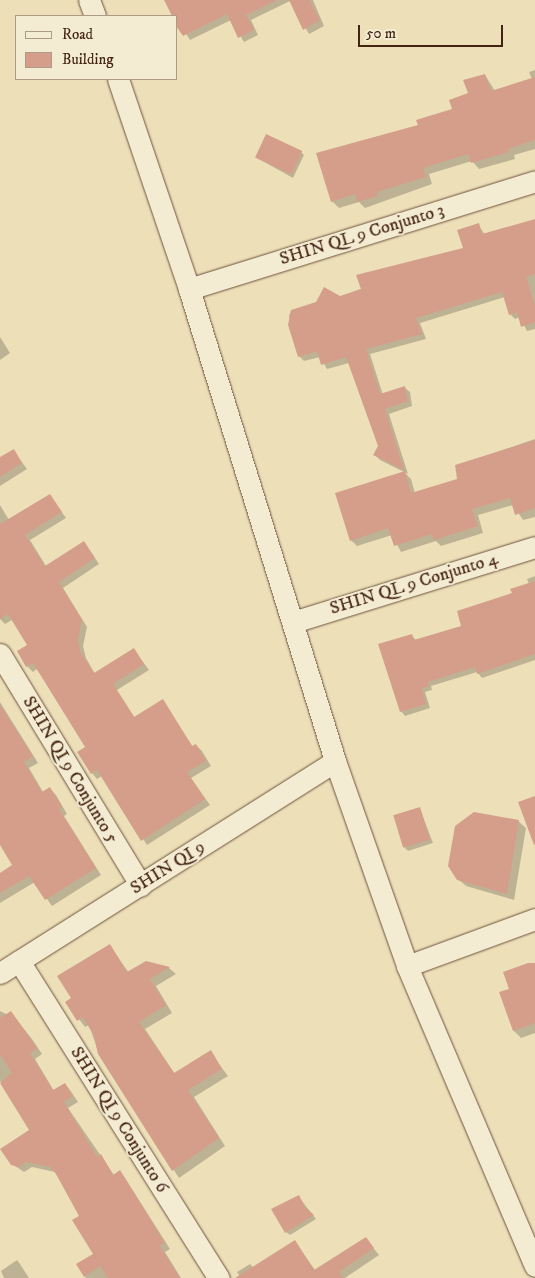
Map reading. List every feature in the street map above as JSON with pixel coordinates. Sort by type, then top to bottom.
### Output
[{"type":"street","points":[[88,0],[95,15]]},
{"type":"street","points":[[118,80],[189,289],[335,761],[407,966],[535,1266]]},
{"type":"street","name":"SHIN QL 9 Conjunto 3","points":[[189,289],[535,181]]},
{"type":"street","name":"SHIN QL 9 Conjunto 4","points":[[293,622],[535,547]]},
{"type":"street","name":"SHIN QI 9 Conjunto 5","points":[[0,654],[141,886]]},
{"type":"street","name":"SHIN QI 9","points":[[0,973],[141,886],[335,761]]},
{"type":"street","points":[[407,966],[535,919]]},
{"type":"street","name":"SHIN QI 9 Conjunto 6","points":[[19,961],[219,1278]]},
{"type":"building","points":[[164,0],[277,0],[246,15],[254,30],[238,38],[227,14],[183,36],[178,29],[178,15],[172,15]]},
{"type":"building","points":[[289,0],[309,0],[320,20],[303,30]]},
{"type":"building","points":[[485,74],[491,91],[535,77],[535,140],[508,149],[509,152],[471,163],[468,154],[423,168],[426,177],[377,192],[378,196],[357,202],[355,194],[331,202],[316,153],[418,125],[416,120],[452,109],[449,100],[468,93],[463,80]]},
{"type":"building","points":[[266,134],[302,151],[291,174],[255,158]]},
{"type":"building","points":[[535,219],[535,274],[526,277],[535,306],[535,322],[521,327],[517,312],[509,315],[502,292],[416,318],[422,334],[366,349],[380,394],[405,386],[408,401],[385,409],[404,470],[373,455],[378,446],[346,357],[321,365],[317,351],[298,357],[288,325],[291,310],[316,302],[324,287],[340,296],[361,289],[356,275],[463,248],[457,230],[479,223],[482,234]]},
{"type":"building","points":[[535,440],[535,508],[515,515],[510,498],[472,509],[478,526],[434,540],[432,534],[394,546],[388,528],[350,541],[335,493],[405,471],[411,493],[457,479],[455,465]]},
{"type":"building","points":[[14,449],[22,463],[0,477],[0,457]]},
{"type":"building","points":[[50,494],[62,512],[25,535],[45,566],[84,541],[95,558],[59,582],[82,620],[78,640],[80,651],[94,673],[134,648],[144,664],[113,684],[134,717],[163,699],[192,746],[196,744],[206,761],[187,772],[205,799],[141,841],[97,770],[91,774],[77,752],[85,747],[33,663],[26,667],[17,651],[27,645],[8,614],[0,619],[0,524]]},
{"type":"building","points":[[535,581],[535,654],[477,674],[475,667],[428,682],[429,686],[422,688],[426,704],[400,712],[378,644],[412,634],[414,640],[461,626],[457,611],[512,593],[510,589]]},
{"type":"building","points":[[0,705],[33,756],[24,762],[42,792],[50,787],[62,807],[59,809],[96,868],[45,900],[29,876],[0,893],[0,873],[12,865],[0,845]]},
{"type":"building","points":[[535,796],[535,844],[534,845],[518,802]]},
{"type":"building","points":[[420,807],[430,840],[403,848],[393,815]]},
{"type":"building","points":[[474,812],[519,820],[507,894],[457,880],[448,866],[455,826]]},
{"type":"building","points":[[110,944],[127,972],[146,961],[170,967],[150,979],[166,1005],[139,1022],[174,1073],[211,1050],[222,1069],[188,1090],[219,1138],[172,1171],[98,1054],[94,1036],[83,1017],[77,1021],[65,1002],[71,998],[57,976]]},
{"type":"building","points":[[528,963],[535,963],[535,1023],[513,1031],[499,992],[509,989],[503,972]]},
{"type":"building","points":[[11,1011],[37,1048],[30,1053],[53,1090],[65,1083],[73,1096],[64,1102],[97,1157],[101,1154],[113,1175],[120,1170],[165,1243],[160,1246],[180,1278],[108,1278],[100,1266],[84,1277],[76,1264],[93,1254],[72,1220],[79,1216],[56,1174],[50,1167],[26,1162],[18,1167],[11,1165],[0,1149],[29,1130],[0,1083],[12,1073],[0,1054],[0,1018]]},
{"type":"building","points":[[299,1195],[305,1207],[314,1215],[285,1233],[271,1209]]},
{"type":"building","points":[[366,1237],[374,1248],[339,1272],[343,1278],[235,1278],[295,1240],[314,1270]]}]
